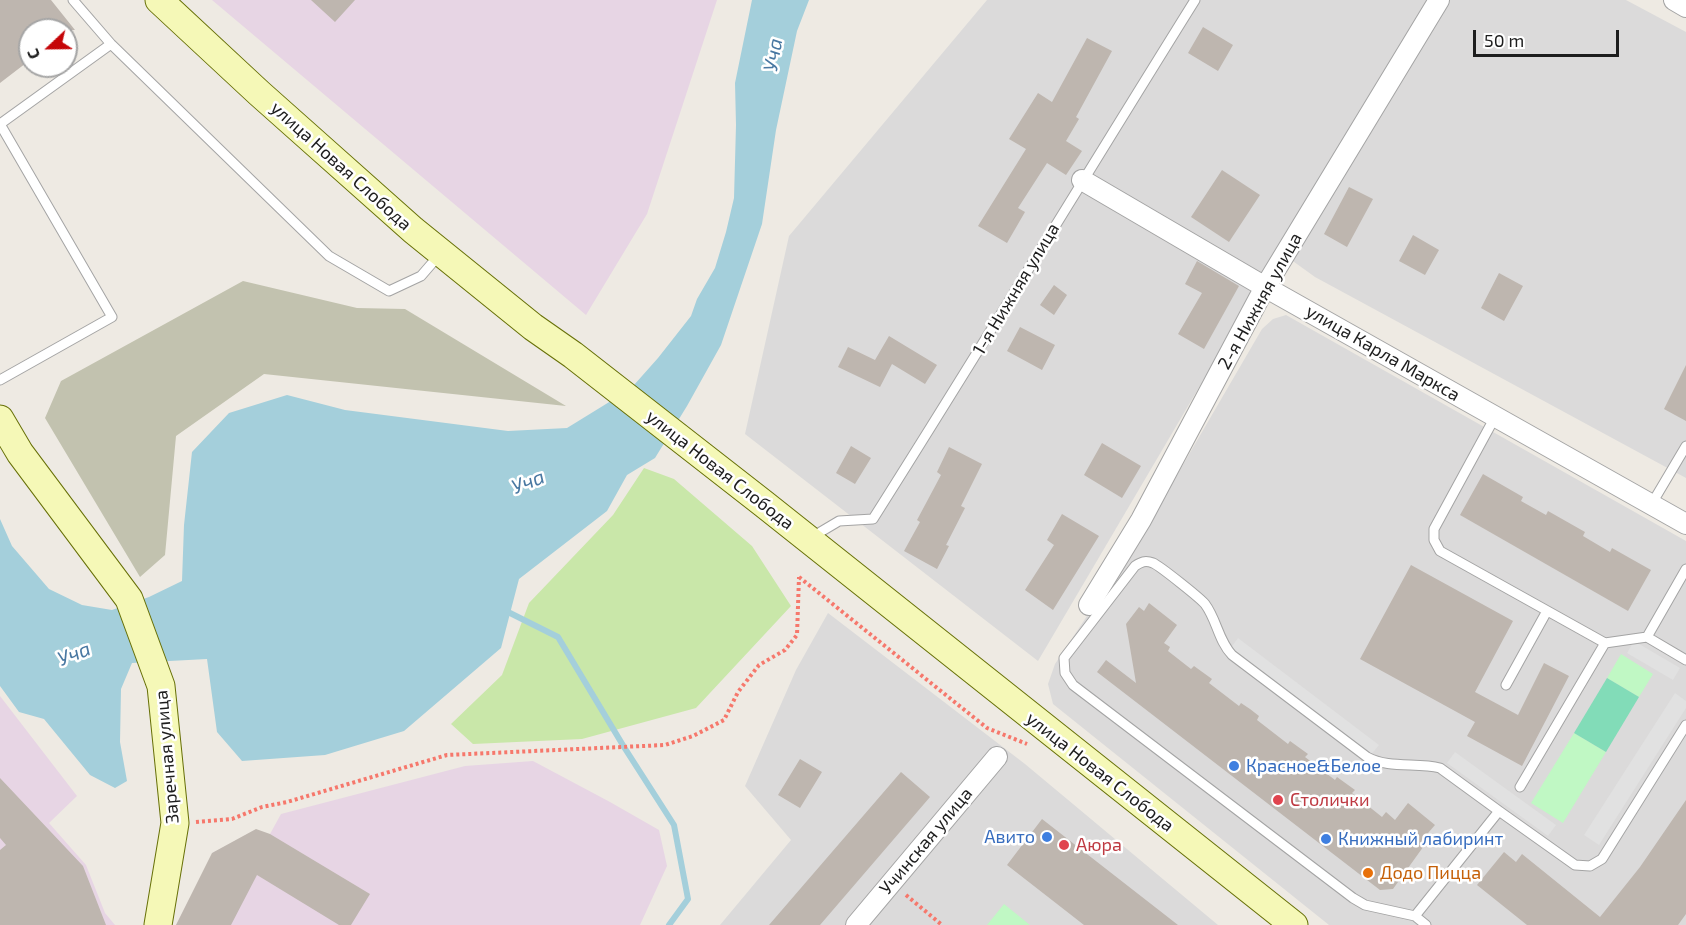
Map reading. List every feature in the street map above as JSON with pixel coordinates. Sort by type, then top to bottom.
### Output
[{"type":"main road","name":"улица Новая Слобода","points":[[159,0],[259,93],[441,253],[533,327],[573,355],[808,539],[1293,925]]},
{"type":"main road","name":"Заречная улица","points":[[0,419],[20,453],[129,600],[161,686],[175,823],[158,925]]},
{"type":"street","name":"2-я Нижняя улица","points":[[1089,606],[1141,520],[1265,286],[1439,0]]},
{"type":"street","points":[[1674,0],[1686,7]]},
{"type":"street","name":"улица Карла Маркса","points":[[1082,180],[1686,524]]},
{"type":"street","name":"Учинская улица","points":[[856,925],[997,758]]},
{"type":"lane","points":[[73,0],[111,44],[329,256],[389,291],[421,276],[441,253]]},
{"type":"lane","name":"1-я Нижняя улица","points":[[808,539],[838,521],[873,519],[1195,0]]},
{"type":"lane","points":[[0,380],[112,317],[0,124],[111,44]]},
{"type":"lane","points":[[1495,417],[1434,529],[1434,540],[1440,550],[1605,643],[1647,637],[1686,660]]},
{"type":"lane","points":[[1651,505],[1686,446]]},
{"type":"lane","points":[[1426,925],[1415,916],[1365,905],[1353,898],[1073,685],[1065,673],[1064,658],[1135,566],[1144,561],[1153,563],[1200,599],[1210,612],[1222,642],[1232,654],[1367,757],[1375,762],[1430,765],[1440,768],[1575,865],[1590,866],[1602,859],[1686,725]]},
{"type":"lane","points":[[1647,637],[1686,569]]},
{"type":"lane","points":[[1506,685],[1547,611]]},
{"type":"lane","points":[[1520,787],[1605,643]]},
{"type":"lane","points":[[1415,916],[1498,811]]},
{"type":"path","points":[[175,823],[232,819],[262,807],[287,802],[447,755],[665,745],[693,735],[724,720],[738,692],[759,665],[785,650],[797,635],[799,577],[987,728],[1025,743]]},
{"type":"path","points":[[891,883],[942,925]]},
{"type":"shaded area","points":[[212,0],[717,0],[647,214],[586,315]]},
{"type":"shaded area","points":[[987,0],[1427,0],[1038,661],[745,434],[789,236]]},
{"type":"shaded area","points":[[1445,0],[1626,0],[1686,32],[1686,478],[1315,277],[1290,259]]},
{"type":"shaded area","points":[[243,281],[357,308],[405,309],[566,406],[264,374],[176,436],[165,555],[140,577],[45,418],[61,381]]},
{"type":"shaded area","points":[[1286,315],[1686,541],[1686,925],[1329,925],[1053,704],[1048,684],[1055,664],[1149,523],[1262,329],[1273,319]]},
{"type":"shaded area","points":[[828,613],[1025,764],[1218,925],[720,925],[791,840],[745,786],[796,670]]},
{"type":"shaded area","points":[[1238,638],[1379,745],[1370,756],[1230,649]]},
{"type":"shaded area","points":[[1634,641],[1680,668],[1673,680],[1627,653]]},
{"type":"shaded area","points":[[1675,693],[1686,701],[1686,708],[1599,845],[1584,835]]},
{"type":"shaded area","points":[[0,696],[77,796],[49,823],[86,865],[105,913],[115,925],[0,925]]},
{"type":"shaded area","points":[[1455,752],[1556,825],[1548,836],[1447,763]]},
{"type":"shaded area","points":[[533,761],[659,830],[667,866],[640,925],[176,925],[214,852],[270,834],[281,814],[465,766]]},
{"type":"green space","points":[[644,468],[674,479],[752,546],[791,606],[696,708],[582,739],[473,744],[451,724],[502,675],[529,603],[613,515]]},
{"type":"green space","points":[[1621,654],[1653,674],[1639,697],[1607,678]]},
{"type":"green space","points":[[1607,678],[1639,697],[1606,752],[1574,733]]},
{"type":"green space","points":[[1574,733],[1606,752],[1563,823],[1531,803]]},
{"type":"green space","points":[[1004,904],[1030,925],[987,925]]},
{"type":"water","name":"Уча","points":[[752,0],[809,0],[797,31],[776,130],[762,224],[721,345],[655,458],[627,475],[607,511],[519,579],[501,648],[404,731],[325,755],[242,761],[217,732],[207,659],[132,663],[121,689],[120,742],[127,781],[115,788],[90,775],[44,719],[19,712],[0,686],[0,519],[12,546],[49,589],[82,605],[112,610],[149,597],[182,581],[184,525],[192,452],[229,413],[287,395],[345,410],[508,431],[567,428],[634,385],[691,316],[697,299],[715,268],[734,198],[735,83]]},
{"type":"building","points":[[0,0],[51,0],[65,18],[18,18],[18,69],[0,83]]},
{"type":"building","points":[[311,0],[355,0],[335,22]]},
{"type":"building","points":[[1203,27],[1233,45],[1218,71],[1188,53]]},
{"type":"building","points":[[1087,38],[1112,51],[1076,117],[1079,119],[1066,141],[1082,151],[1066,175],[1047,163],[1018,208],[1025,212],[1007,243],[978,226],[1026,149],[1009,139],[1038,93],[1052,102]]},
{"type":"building","points":[[1222,170],[1260,195],[1229,242],[1191,217]]},
{"type":"building","points":[[1349,187],[1373,199],[1347,247],[1324,234]]},
{"type":"building","points":[[1413,235],[1439,250],[1425,275],[1399,261]]},
{"type":"building","points":[[1197,261],[1239,286],[1204,349],[1178,334],[1202,293],[1185,284]]},
{"type":"building","points":[[1499,273],[1523,286],[1504,321],[1481,308]]},
{"type":"building","points":[[1054,285],[1067,295],[1054,315],[1040,305]]},
{"type":"building","points":[[1020,327],[1055,345],[1042,370],[1007,351]]},
{"type":"building","points":[[889,336],[937,365],[925,384],[892,364],[880,387],[838,367],[848,347],[875,360]]},
{"type":"building","points":[[1686,365],[1686,421],[1664,409]]},
{"type":"building","points":[[1102,443],[1141,466],[1122,498],[1084,475]]},
{"type":"building","points":[[851,446],[871,458],[855,484],[836,473]]},
{"type":"building","points":[[949,447],[982,464],[961,506],[965,508],[946,545],[949,546],[937,569],[904,551],[920,522],[917,520],[941,475],[937,472]]},
{"type":"building","points":[[1483,474],[1523,497],[1521,501],[1546,515],[1548,511],[1585,532],[1583,536],[1610,552],[1612,548],[1651,570],[1628,611],[1460,515]]},
{"type":"building","points":[[1062,514],[1099,536],[1053,610],[1025,590],[1054,545],[1047,540]]},
{"type":"building","points":[[1411,565],[1513,621],[1475,692],[1518,715],[1544,663],[1569,676],[1522,766],[1467,736],[1475,722],[1360,659]]},
{"type":"building","points":[[1149,603],[1177,625],[1164,643],[1170,647],[1168,651],[1191,669],[1194,666],[1212,679],[1209,683],[1239,706],[1241,703],[1250,709],[1259,716],[1257,720],[1288,744],[1290,741],[1308,754],[1305,757],[1335,780],[1337,777],[1355,790],[1352,793],[1382,817],[1386,812],[1395,820],[1408,803],[1435,825],[1428,833],[1431,836],[1393,889],[1380,890],[1097,672],[1106,660],[1136,683],[1126,624],[1139,607],[1144,611]]},
{"type":"building","points":[[800,759],[822,772],[800,808],[778,795]]},
{"type":"building","points":[[901,772],[930,797],[820,925],[769,925]]},
{"type":"building","points":[[0,778],[83,866],[106,925],[0,925],[0,850],[6,845],[0,838]]},
{"type":"building","points":[[1686,800],[1686,914],[1678,925],[1527,925],[1477,885],[1504,852],[1516,862],[1522,854],[1600,917],[1640,867]]},
{"type":"building","points":[[1042,819],[1178,925],[1084,925],[1007,865]]},
{"type":"building","points":[[256,829],[270,834],[370,894],[351,925],[339,925],[257,875],[231,925],[176,925],[212,853]]},
{"type":"waterway","points":[[510,613],[558,637],[674,825],[688,899],[669,925]]},
{"type":"place","name":"Красное&Белое","points":[[1234,766]]},
{"type":"place","name":"Столички","points":[[1278,800]]},
{"type":"place","name":"Авито","points":[[1047,837]]},
{"type":"place","name":"Книжный лабиринт","points":[[1326,839]]},
{"type":"place","name":"Аюра","points":[[1064,845]]},
{"type":"place","name":"Додо Пицца","points":[[1368,873]]}]
